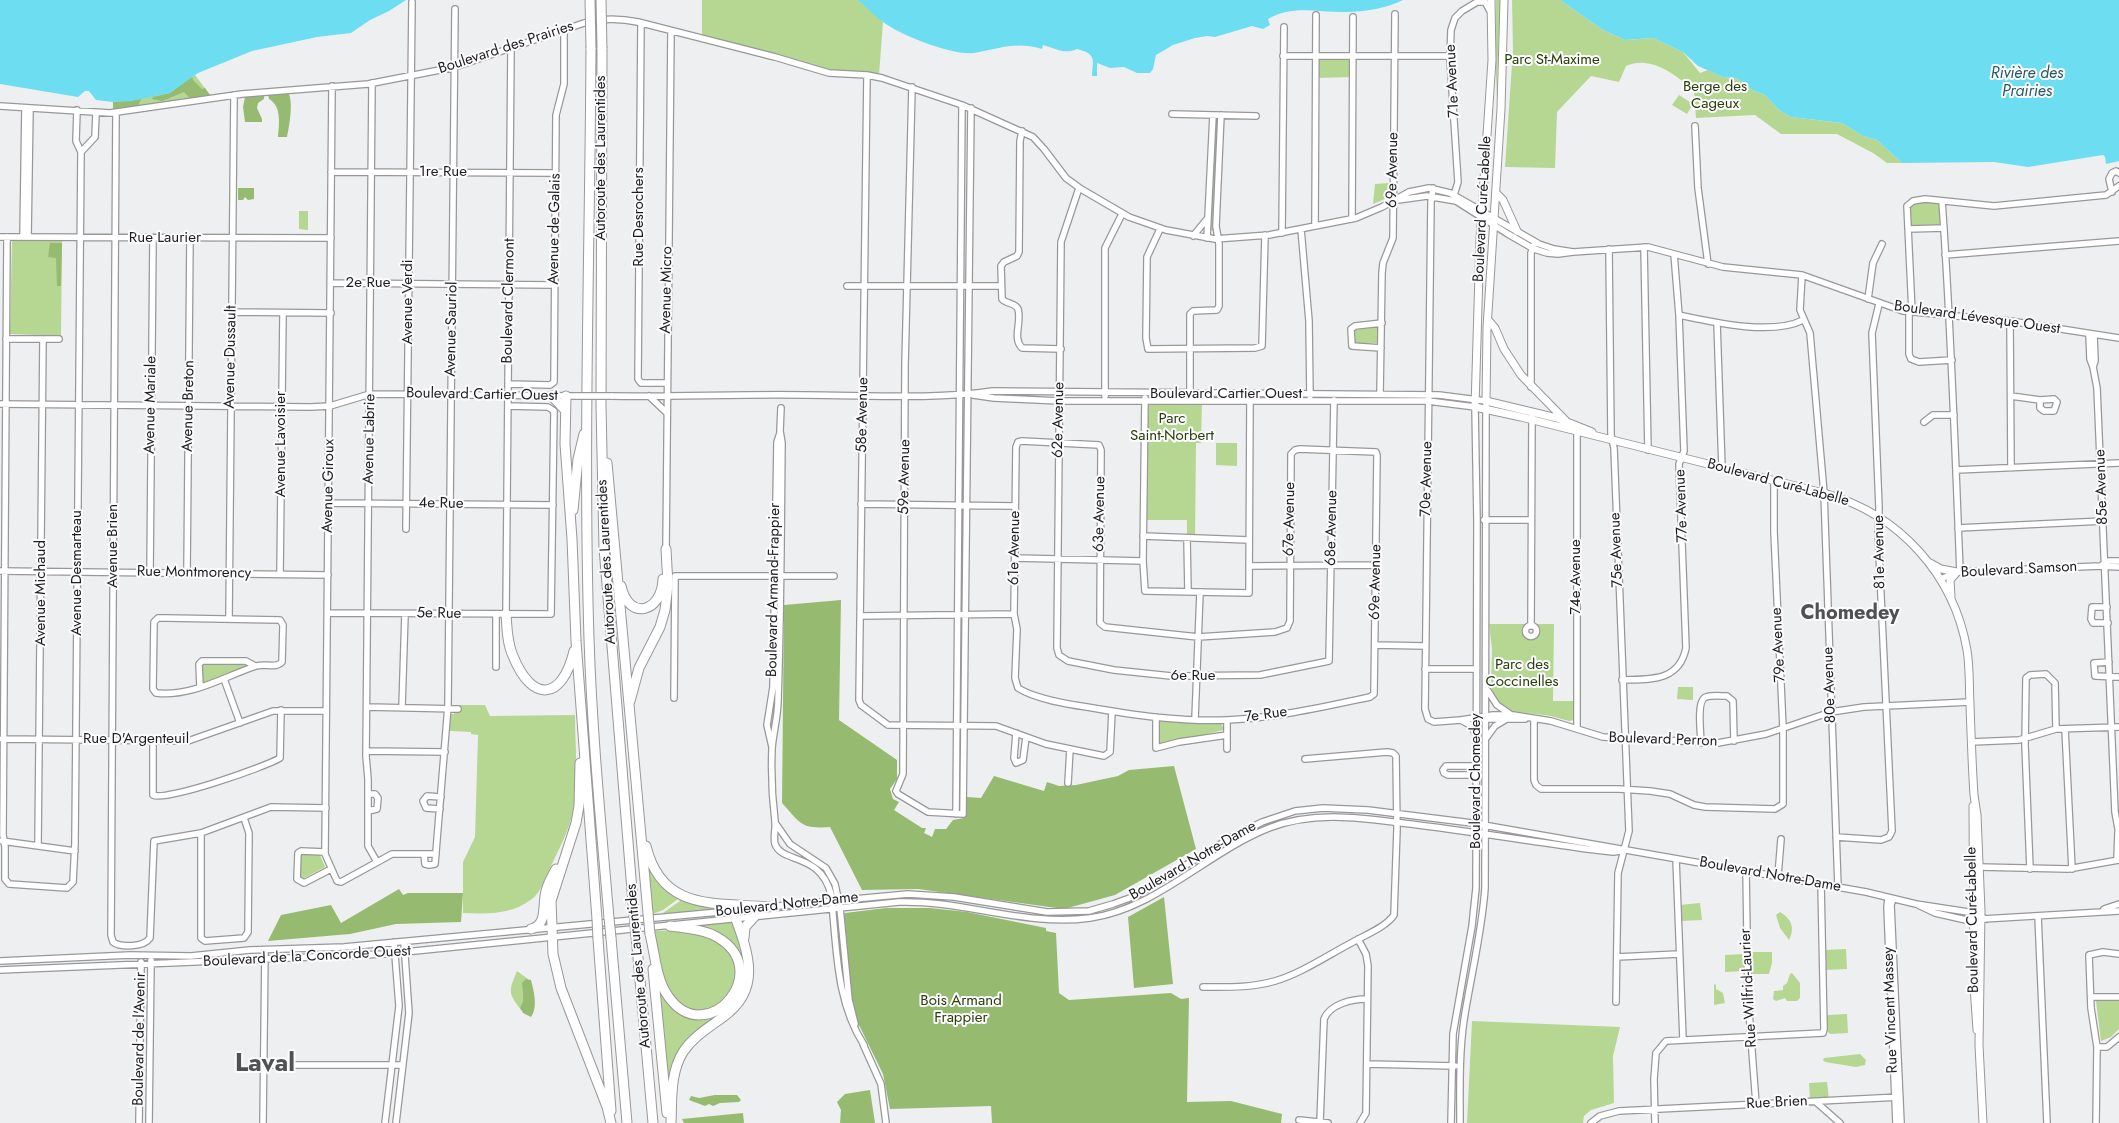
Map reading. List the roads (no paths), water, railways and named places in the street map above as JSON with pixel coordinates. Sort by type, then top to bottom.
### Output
[{"type":"highway","name":"Autoroute des Laurentides","points":[[590,0],[587,419],[591,677],[595,756],[627,1123]]},
{"type":"highway","name":"Autoroute des Laurentides","points":[[601,0],[601,405],[605,573],[654,1123]]},
{"type":"highway","points":[[552,396],[565,410]]},
{"type":"highway","points":[[566,396],[566,463],[572,539],[576,642],[611,1123]]},
{"type":"highway","points":[[601,405],[628,707],[669,1123]]},
{"type":"highway","points":[[572,539],[578,459],[587,419]]},
{"type":"highway","points":[[614,546],[624,597],[631,605],[642,609],[652,606],[660,596],[666,549]]},
{"type":"highway","points":[[628,707],[641,664],[660,627],[666,610],[668,585],[666,549]]},
{"type":"highway","points":[[506,614],[508,641],[514,658],[524,678],[536,688],[550,688],[563,680],[570,668],[576,642]]},
{"type":"highway","points":[[582,733],[578,810],[573,833],[551,898],[552,938],[554,964],[561,988],[607,1107],[611,1123]]},
{"type":"highway","points":[[639,818],[648,855],[654,870],[678,894],[703,903],[769,907]]},
{"type":"highway","points":[[531,929],[537,927],[542,921],[547,886],[565,854]]},
{"type":"highway","points":[[669,1123],[674,1079],[681,1056],[698,1035],[736,1006],[746,989],[749,964],[744,941],[734,915]]},
{"type":"highway","points":[[744,941],[744,929],[755,916]]},
{"type":"highway","points":[[650,934],[661,982],[672,1001],[682,1009],[696,1014],[708,1014],[720,1009],[733,998],[739,985],[740,971],[735,955],[727,945],[712,935],[698,930],[670,926]]},
{"type":"main road","name":"Boulevard Curé-Labelle","points":[[1491,0],[1491,68],[1482,214],[1475,403],[1577,428],[1648,450],[1824,493],[1850,502],[1878,516],[1903,534],[1930,563],[1952,602],[1967,650],[1974,795],[1977,815],[1979,867],[1979,1045],[1982,1123]]},
{"type":"main road","name":"Boulevard Curé-Labelle","points":[[1486,405],[1504,0]]},
{"type":"main road","points":[[1496,193],[1503,200],[1517,232]]},
{"type":"main road","points":[[1489,321],[1495,328],[1504,349],[1519,373],[1567,421]]},
{"type":"main road","name":"Boulevard Curé-Labelle","points":[[1532,416],[1567,421],[1577,428]]},
{"type":"main road","points":[[1930,563],[1941,569],[1959,572]]},
{"type":"main road","points":[[1952,602],[1950,581],[1959,572]]},
{"type":"main road","name":"Boulevard Curé-Labelle","points":[[1974,795],[1972,816],[1979,918]]},
{"type":"street","name":"71e Avenue","points":[[1454,195],[1458,182],[1450,56],[1452,27],[1458,14],[1481,1],[1486,3],[1492,15]]},
{"type":"street","name":"Avenue Verdi","points":[[406,529],[412,2]]},
{"type":"street","name":"Avenue Sauriol","points":[[436,854],[448,708],[455,9]]},
{"type":"street","name":"69e Avenue","points":[[1380,394],[1382,272],[1383,263],[1393,238],[1395,14]]},
{"type":"street","points":[[1315,226],[1316,15]]},
{"type":"street","points":[[1352,219],[1353,17]]},
{"type":"street","name":"Boulevard des Prairies","points":[[0,106],[116,113],[234,95],[372,83],[455,67],[599,19],[641,23],[775,57],[829,73],[867,75],[912,87],[971,108],[1000,121]]},
{"type":"street","name":"Rue Desrochers","points":[[641,23],[638,378],[641,383],[667,383]]},
{"type":"street","points":[[1282,232],[1284,27]]},
{"type":"street","name":"Avenue de Galais","points":[[508,384],[550,385],[553,383],[556,112],[564,84],[564,30]]},
{"type":"street","name":"Avenue Micro","points":[[666,549],[671,31]]},
{"type":"street","name":"Boulevard Clermont","points":[[506,614],[512,48]]},
{"type":"street","points":[[1283,56],[1394,58],[1450,56]]},
{"type":"street","name":"58e Avenue","points":[[867,75],[859,700],[861,705],[888,725],[904,726]]},
{"type":"street","name":"Avenue Labrie","points":[[372,83],[366,751],[368,846],[377,862]]},
{"type":"street","name":"Avenue Giroux","points":[[332,86],[325,852],[331,869],[340,882],[377,862]]},
{"type":"street","name":"59e Avenue","points":[[912,87],[907,286],[903,774],[896,792],[926,812],[964,814],[964,774]]},
{"type":"street","name":"Avenue Dussault","points":[[229,619],[234,95]]},
{"type":"street","points":[[956,814],[962,105]]},
{"type":"street","points":[[26,237],[28,108]]},
{"type":"street","points":[[956,774],[964,774],[971,108]]},
{"type":"street","name":"Avenue Desmarteau","points":[[2,840],[5,879],[11,884],[69,887],[73,882],[75,851],[81,152],[76,139],[77,110]]},
{"type":"street","points":[[81,152],[95,137],[96,113]]},
{"type":"street","name":"Avenue Brien","points":[[116,113],[112,740],[112,938],[115,944],[143,944],[149,941],[151,936],[154,842],[201,833]]},
{"type":"street","points":[[1172,114],[1256,116]]},
{"type":"street","points":[[1207,238],[1213,115]]},
{"type":"street","points":[[1190,401],[1190,314],[1193,311],[1217,310],[1219,306],[1219,239],[1216,226],[1222,115]]},
{"type":"street","name":"Boulevard Lévesque Ouest","points":[[1000,121],[1038,142],[1066,178],[1122,214],[1160,229],[1193,236],[1219,239],[1301,229],[1352,219],[1393,202],[1411,197],[1432,196],[1460,202],[1482,214]]},
{"type":"street","points":[[1695,126],[1698,188],[1708,264]]},
{"type":"street","points":[[1022,132],[1020,141],[1019,252],[1017,256],[1004,262],[1001,266],[1002,299],[1005,303],[1015,305],[1018,309],[1019,345],[1022,348],[1061,349]]},
{"type":"street","points":[[2112,192],[2110,179],[2112,173],[2116,171],[2119,173]]},
{"type":"street","name":"1re Rue","points":[[332,172],[555,173]]},
{"type":"street","points":[[962,181],[970,182]]},
{"type":"street","points":[[1952,360],[1919,362],[1911,359],[1909,354],[1910,312],[1907,206],[1913,201],[1925,199],[2008,206],[2106,194],[2119,186]]},
{"type":"street","name":"62e Avenue","points":[[1059,654],[1057,648],[1057,559],[1061,242],[1079,188]]},
{"type":"street","name":"Boulevard Lévesque Ouest","points":[[1393,202],[1412,191],[1433,188],[1454,195],[1534,245],[1555,254],[1644,247],[1708,264],[1802,275],[1879,304],[1910,312],[1950,314],[2010,321],[2119,338]]},
{"type":"street","name":"70e Avenue","points":[[1433,188],[1428,398],[1425,709],[1427,718],[1432,722],[1476,719]]},
{"type":"street","points":[[1942,201],[1950,314],[1959,572]]},
{"type":"street","points":[[1104,400],[1105,248],[1122,214]]},
{"type":"street","points":[[1193,236],[1208,217]]},
{"type":"street","name":"Boulevard Lévesque Ouest","points":[[1495,222],[1517,232],[1534,245]]},
{"type":"street","points":[[1908,229],[1944,228]]},
{"type":"street","points":[[1160,229],[1147,259],[1146,338],[1148,349],[1255,348],[1262,346],[1264,235]]},
{"type":"street","points":[[1301,229],[1309,321],[1310,402]]},
{"type":"street","name":"Rue Laurier","points":[[0,237],[116,239],[331,238]]},
{"type":"street","points":[[7,237],[3,404],[2,840],[75,851]]},
{"type":"street","name":"Avenue Mariale","points":[[150,573],[153,238]]},
{"type":"street","name":"Avenue Breton","points":[[187,574],[190,238]]},
{"type":"street","points":[[961,238],[969,238]]},
{"type":"street","points":[[1945,255],[2119,241]]},
{"type":"street","points":[[1868,299],[1874,263],[1882,244]]},
{"type":"street","points":[[1531,387],[1534,245]]},
{"type":"street","points":[[1644,247],[1648,450]]},
{"type":"street","name":"75e Avenue","points":[[1609,249],[1609,439],[1629,832],[1618,873],[1616,1002]]},
{"type":"street","name":"77e Avenue","points":[[1622,680],[1645,679],[1671,673],[1685,656],[1687,626],[1679,467],[1684,450],[1679,315],[1674,254]]},
{"type":"street","name":"80e Avenue","points":[[1802,275],[1800,310],[1810,333],[1824,493],[1838,887]]},
{"type":"street","name":"2e Rue","points":[[331,283],[554,285]]},
{"type":"street","points":[[847,286],[1001,286]]},
{"type":"street","name":"81e Avenue","points":[[1836,837],[1881,840],[1889,837],[1892,831],[1872,333],[1879,304]]},
{"type":"street","points":[[231,312],[331,313]]},
{"type":"street","name":"Avenue Lavoisier","points":[[280,574],[283,313]]},
{"type":"street","points":[[1679,315],[1741,326],[1779,326],[1803,320]]},
{"type":"street","points":[[2010,321],[2012,467]]},
{"type":"street","points":[[1717,322],[1722,468]]},
{"type":"street","points":[[1381,348],[1352,346],[1351,329],[1356,326],[1382,323]]},
{"type":"street","name":"85e Avenue","points":[[2091,334],[2090,359],[2094,367],[2097,388],[2101,463],[2103,565],[2108,623],[2118,860]]},
{"type":"street","points":[[6,339],[59,339]]},
{"type":"street","name":"Avenue Michaud","points":[[38,846],[43,339]]},
{"type":"street","points":[[960,349],[967,348]]},
{"type":"street","points":[[1519,373],[1525,372],[1530,367]]},
{"type":"street","name":"Boulevard Cartier Ouest","points":[[3,404],[281,407],[330,406],[370,394],[508,394],[552,396],[713,394],[906,395],[967,394],[993,391],[1380,394],[1475,403]]},
{"type":"street","points":[[1145,393],[1143,536],[1145,591],[1249,593],[1250,394]]},
{"type":"street","name":"Boulevard Cartier Ouest","points":[[967,394],[994,398],[1060,401],[1334,402],[1428,398]]},
{"type":"street","name":"68e Avenue","points":[[1329,661],[1334,394]]},
{"type":"street","points":[[649,396],[667,413]]},
{"type":"street","points":[[2012,396],[2040,400]]},
{"type":"street","name":"Boulevard Chomedey","points":[[1450,1123],[1454,1020],[1474,908],[1477,832],[1475,403]]},
{"type":"street","name":"Boulevard Chomedey","points":[[1460,1123],[1464,1020],[1484,909],[1487,718],[1484,520],[1486,405]]},
{"type":"street","points":[[508,406],[548,407],[553,410],[553,505]]},
{"type":"street","name":"Boulevard Armand-Frappier","points":[[781,408],[780,432],[777,442],[777,575],[773,687],[767,725],[772,749],[775,839],[777,847],[784,854],[819,870],[827,882],[832,901],[844,1002],[852,1024],[864,1045]]},
{"type":"street","points":[[1924,422],[1933,415],[1954,415]]},
{"type":"street","points":[[1531,626],[1532,416]]},
{"type":"street","name":"74e Avenue","points":[[1577,428],[1577,729]]},
{"type":"street","name":"61e Avenue","points":[[1023,692],[1015,684],[1017,629],[1014,614],[1016,448],[1018,442],[1059,442]]},
{"type":"street","name":"63e Avenue","points":[[1059,442],[1096,444],[1099,445],[1101,450],[1100,623],[1105,627],[1198,637]]},
{"type":"street","name":"67e Avenue","points":[[1198,637],[1275,632],[1287,628],[1290,621],[1291,454],[1300,449],[1334,449]]},
{"type":"street","name":"69e Avenue","points":[[1334,449],[1372,451],[1376,452],[1377,455],[1374,694]]},
{"type":"street","points":[[958,452],[966,452]]},
{"type":"street","points":[[1956,470],[2119,463]]},
{"type":"street","name":"79e Avenue","points":[[1626,790],[1661,792],[1705,807],[1775,809],[1779,808],[1784,800],[1783,728],[1774,532],[1774,481]]},
{"type":"street","name":"4e Rue","points":[[328,503],[553,505]]},
{"type":"street","points":[[861,504],[1015,506]]},
{"type":"street","name":"5e Rue","points":[[328,613],[550,614],[552,611],[553,505]]},
{"type":"street","points":[[1484,520],[1531,520]]},
{"type":"street","points":[[1958,528],[2103,521]]},
{"type":"street","points":[[1143,536],[1249,540]]},
{"type":"street","points":[[1187,539],[1188,592]]},
{"type":"street","points":[[1015,558],[1143,561]]},
{"type":"street","name":"Boulevard Samson","points":[[2103,565],[2119,561]]},
{"type":"street","points":[[957,562],[966,562]]},
{"type":"street","points":[[1249,566],[1376,565]]},
{"type":"street","name":"Boulevard Samson","points":[[1940,579],[1959,572],[2103,565],[2119,567]]},
{"type":"street","name":"Rue Montmorency","points":[[2,571],[328,574]]},
{"type":"street","points":[[674,698],[675,576],[834,576]]},
{"type":"street","points":[[1196,719],[1200,592]]},
{"type":"street","points":[[2107,607],[2092,606],[2091,619],[2093,623],[2108,623]]},
{"type":"street","points":[[402,707],[405,614]]},
{"type":"street","points":[[861,616],[1014,614]]},
{"type":"street","points":[[496,615],[496,667]]},
{"type":"street","points":[[159,618],[278,619],[282,622],[282,663],[278,665],[255,666],[178,694],[159,694],[154,692],[154,621],[159,618]]},
{"type":"street","points":[[1376,644],[1425,646]]},
{"type":"street","name":"6e Rue","points":[[1059,654],[1068,661],[1114,670],[1171,676],[1260,675],[1329,661]]},
{"type":"street","points":[[200,687],[199,664],[202,661],[247,661],[255,666]]},
{"type":"street","points":[[2109,662],[2094,663],[2095,676],[2119,677]]},
{"type":"street","points":[[956,668],[966,669]]},
{"type":"street","points":[[1425,669],[1476,670]]},
{"type":"street","points":[[2030,868],[2025,738],[2026,678],[2030,675],[2046,674],[2055,683],[2056,729]]},
{"type":"street","points":[[224,678],[240,723]]},
{"type":"street","points":[[1486,737],[1495,726],[1508,717],[1495,704],[1487,689]]},
{"type":"street","name":"7e Rue","points":[[1023,692],[1075,705],[1156,718],[1228,720],[1321,707],[1374,694]]},
{"type":"street","points":[[1701,743],[1700,705],[1703,698],[1707,696],[1727,696],[1733,701],[1734,741]]},
{"type":"street","name":"Boulevard Perron","points":[[1476,719],[1508,717],[1534,719],[1603,737],[1625,740],[1701,743],[1734,741],[1766,734],[1831,712],[1886,706],[1970,702]]},
{"type":"street","points":[[367,707],[458,708]]},
{"type":"street","points":[[153,740],[153,795],[159,797],[194,789],[280,758],[281,710]]},
{"type":"street","name":"Rue D'Argenteuil","points":[[2,739],[193,740],[270,712],[281,710],[326,711]]},
{"type":"street","points":[[904,726],[996,726],[1046,744],[1107,755],[1110,752],[1112,711]]},
{"type":"street","name":"7e Rue","points":[[1156,718],[1154,745],[1156,748],[1227,735]]},
{"type":"street","points":[[1534,719],[1534,779],[1538,787],[1543,789],[1626,790]]},
{"type":"street","points":[[1227,749],[1228,720]]},
{"type":"street","points":[[1461,720],[1471,726],[1476,734]]},
{"type":"street","points":[[1972,742],[2025,738],[2056,729],[2119,727]]},
{"type":"street","points":[[2065,729],[2072,869]]},
{"type":"street","points":[[1016,733],[1014,758],[1016,762],[1023,760],[1026,737]]},
{"type":"street","points":[[1068,783],[1070,749]]},
{"type":"street","points":[[366,751],[445,752]]},
{"type":"street","points":[[1203,987],[1245,986],[1274,982],[1297,972],[1358,939],[1388,922],[1394,915],[1397,760],[1393,753],[1305,759]]},
{"type":"street","points":[[1476,766],[1446,766],[1443,770],[1448,775],[1476,775]]},
{"type":"street","name":"Avenue Labrie","points":[[368,794],[375,794],[378,798],[377,809],[368,811]]},
{"type":"street","points":[[440,809],[426,808],[423,802],[426,797],[441,797]]},
{"type":"street","points":[[244,818],[249,833],[248,935],[243,938],[205,941],[201,939],[201,833],[273,807],[326,808]]},
{"type":"street","name":"Boulevard Notre-Dame","points":[[612,935],[734,915],[769,907],[898,894],[960,898],[1047,912],[1089,910],[1135,896],[1242,832],[1286,813],[1332,808],[1477,824],[1624,851],[1778,876],[1891,898],[1916,904],[1939,914],[1966,920],[2119,911]]},
{"type":"street","name":"Boulevard Notre-Dame","points":[[610,920],[734,915],[755,916],[888,903],[923,902],[1047,920],[1096,917],[1140,902],[1242,840],[1286,822],[1334,816],[1477,832],[1587,849],[1613,852],[1624,851]]},
{"type":"street","name":"Boulevard Armand-Frappier","points":[[775,822],[790,844],[828,870],[835,884],[840,908],[850,1006],[854,1022],[881,1084],[886,1123]]},
{"type":"street","points":[[1778,876],[1781,839]]},
{"type":"street","points":[[325,852],[298,852],[297,878],[299,882],[304,882],[331,869]]},
{"type":"street","points":[[377,862],[392,854],[424,854],[436,854],[434,864],[424,863],[424,854]]},
{"type":"street","points":[[1676,859],[1683,1039]]},
{"type":"street","points":[[1979,867],[2072,869],[2118,860]]},
{"type":"street","name":"Rue Wilfrid-Laurier","points":[[1746,871],[1748,993],[1756,1104]]},
{"type":"street","points":[[1655,1123],[1654,1079],[1656,1053],[1666,1041],[1823,1033],[1821,884]]},
{"type":"street","name":"Rue Vincent Massey","points":[[1891,898],[1898,1098],[1901,1123]]},
{"type":"street","name":"Boulevard Notre-Dame","points":[[2095,912],[2119,904]]},
{"type":"street","points":[[2038,916],[2047,1123]]},
{"type":"street","name":"Boulevard de la Concorde Ouest","points":[[0,961],[141,955],[191,956],[404,942],[469,934],[552,928],[610,920]]},
{"type":"street","name":"Boulevard de la Concorde Ouest","points":[[0,970],[395,954],[552,938],[612,935]]},
{"type":"street","points":[[1358,939],[1368,960],[1366,1112],[1360,1123]]},
{"type":"street","points":[[385,1123],[399,1008],[394,942]]},
{"type":"street","points":[[396,1123],[409,1007],[404,942]]},
{"type":"street","points":[[263,1123],[265,950]]},
{"type":"street","points":[[2096,1123],[2097,1047],[2090,997],[2089,955],[2103,952],[2119,954]]},
{"type":"street","points":[[1617,957],[1679,954]]},
{"type":"street","name":"Boulevard de l'Avenir","points":[[139,1123],[141,955]]},
{"type":"street","name":"Boulevard de l'Avenir","points":[[149,1123],[150,956]]},
{"type":"street","points":[[2090,997],[2119,997]]},
{"type":"street","points":[[1320,1122],[1324,1019],[1326,1014],[1341,1004],[1356,999],[1367,999]]},
{"type":"street","points":[[2097,1047],[2107,1047],[2119,1037]]},
{"type":"street","points":[[1367,1064],[1461,1066]]},
{"type":"street","points":[[264,1065],[403,1065]]},
{"type":"street","name":"Rue Vincent Massey","points":[[1896,1123],[1898,1098]]},
{"type":"street","name":"Rue Brien","points":[[1591,1123],[1600,1116],[1619,1111],[1898,1098]]},
{"type":"street","points":[[1816,1102],[1840,1123]]},
{"type":"street","points":[[1299,1120],[1328,1123]]},
{"type":"water","points":[[0,0],[406,0],[351,33],[317,37],[252,51],[198,73],[170,93],[132,101],[113,102],[96,100],[89,91],[85,91],[78,97],[0,84]]},
{"type":"water","points":[[857,0],[1403,0],[1383,7],[1361,11],[1297,10],[1277,14],[1268,19],[1270,25],[1263,29],[1252,26],[1215,37],[1195,38],[1173,45],[1156,55],[1153,69],[1150,73],[1137,73],[1124,67],[1110,68],[1097,63],[1097,76],[1092,76],[1091,56],[1077,49],[1064,51],[1043,45],[1042,49],[1015,46],[974,53],[953,51],[927,44],[901,33],[880,20]]},
{"type":"water","name":"Rivière des Prairies","points":[[1560,0],[2119,0],[2119,161],[2106,164],[2103,155],[2028,167],[1994,162],[1902,163],[1877,140],[1863,136],[1842,123],[1791,117],[1779,110],[1765,95],[1752,90],[1745,83],[1735,78],[1723,77],[1698,66],[1683,52],[1653,38],[1625,40],[1603,30]]},
{"type":"district","name":"Chomedey","points":[[1850,614]]},
{"type":"district","name":"Laval","points":[[265,1065]]},
{"type":"park label","name":"Parc St-Maxime","points":[[1552,60]]},
{"type":"park label","name":"Berge des Cageux","points":[[1715,96]]},
{"type":"park label","name":"Parc Saint-Norbert","points":[[1172,428]]},
{"type":"park label","name":"Parc des Coccinelles","points":[[1522,674]]},
{"type":"park label","name":"Bois Armand Frappier","points":[[961,1010]]}]
